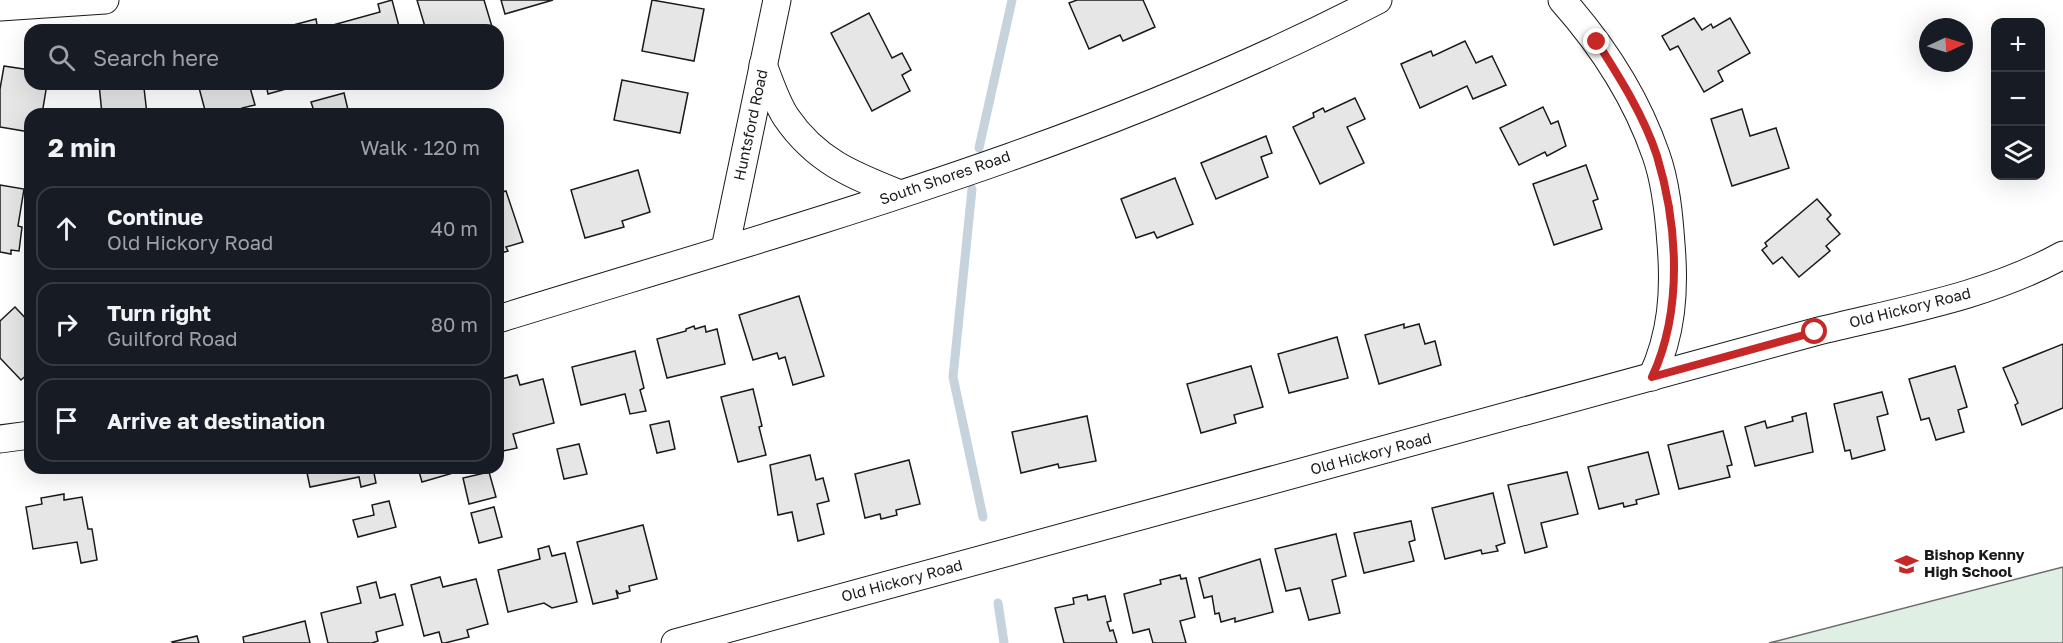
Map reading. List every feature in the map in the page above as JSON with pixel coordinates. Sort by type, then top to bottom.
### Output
[{"type":"street","points":[[0,7],[105,0]]},
{"type":"street","name":"Huntsford Road","points":[[725,249],[777,0]]},
{"type":"street","name":"South Shores Road","points":[[504,317],[900,194],[1108,123],[1249,63],[1378,0]]},
{"type":"street","points":[[1562,0],[1597,42],[1624,85],[1657,155],[1669,217],[1674,283],[1668,332],[1652,377]]},
{"type":"street","points":[[763,65],[784,115],[811,149],[845,172],[900,194]]},
{"type":"street","name":"Old Hickory Road","points":[[675,643],[1815,332],[1976,292],[2038,269],[2063,255]]},
{"type":"street","points":[[0,439],[24,436]]},
{"type":"green space","points":[[2063,567],[2063,643],[1769,643]]},
{"type":"building","points":[[392,0],[398,24],[337,24],[380,12],[378,4]]},
{"type":"building","points":[[417,0],[484,0],[491,24],[424,24]]},
{"type":"building","points":[[501,0],[553,0],[505,14]]},
{"type":"building","points":[[652,0],[704,9],[694,61],[642,51]]},
{"type":"building","points":[[1077,0],[1143,0],[1155,27],[1123,41],[1120,35],[1089,49],[1069,3]]},
{"type":"building","points":[[869,13],[892,58],[902,53],[911,70],[902,75],[910,91],[872,111],[831,33]]},
{"type":"building","points":[[1694,18],[1702,30],[1711,24],[1713,28],[1730,18],[1750,53],[1718,71],[1723,81],[1704,92],[1678,46],[1670,50],[1662,36]]},
{"type":"building","points":[[316,19],[317,24],[297,24]]},
{"type":"building","points":[[1465,41],[1476,63],[1492,56],[1506,85],[1473,99],[1467,86],[1420,108],[1401,64],[1431,51],[1433,56]]},
{"type":"building","points":[[4,66],[24,69],[24,90],[46,90],[43,108],[24,108],[24,131],[0,127],[0,89]]},
{"type":"building","points":[[622,80],[688,93],[680,133],[614,120]]},
{"type":"building","points":[[100,90],[144,90],[146,108],[101,108]]},
{"type":"building","points":[[200,90],[251,90],[255,105],[242,108],[204,108]]},
{"type":"building","points":[[267,90],[282,90],[268,94]]},
{"type":"building","points":[[344,93],[348,108],[313,108],[311,102]]},
{"type":"building","points":[[1355,98],[1365,119],[1347,127],[1364,163],[1320,184],[1293,127],[1314,117],[1313,113],[1323,108],[1325,112]]},
{"type":"building","points":[[1543,107],[1551,124],[1558,121],[1566,146],[1547,156],[1545,152],[1519,165],[1500,128]]},
{"type":"building","points":[[1742,109],[1750,136],[1776,128],[1789,168],[1732,186],[1711,119]]},
{"type":"building","points":[[1266,136],[1272,153],[1261,157],[1268,177],[1216,199],[1201,163]]},
{"type":"building","points":[[1586,165],[1598,199],[1593,201],[1602,229],[1554,245],[1533,184]]},
{"type":"building","points":[[638,170],[650,212],[622,221],[624,227],[585,238],[571,190]]},
{"type":"building","points":[[1175,178],[1193,224],[1157,238],[1154,232],[1136,238],[1121,199]]},
{"type":"building","points":[[0,185],[24,189],[18,226],[22,227],[19,251],[11,250],[11,254],[0,252]]},
{"type":"building","points":[[506,191],[523,242],[506,247],[508,251],[504,252],[504,192]]},
{"type":"building","points":[[1817,199],[1831,215],[1827,219],[1840,234],[1826,246],[1830,251],[1799,277],[1782,257],[1773,264],[1762,250],[1767,246],[1765,243]]},
{"type":"building","points":[[799,296],[824,376],[793,385],[785,357],[779,359],[777,353],[753,360],[739,315]]},
{"type":"building","points":[[15,307],[24,317],[24,377],[21,380],[0,358],[0,321]]},
{"type":"building","points":[[1404,324],[1404,328],[1419,324],[1425,344],[1435,341],[1441,365],[1379,384],[1365,335]]},
{"type":"building","points":[[694,326],[695,329],[705,326],[706,332],[717,329],[725,364],[667,378],[657,339],[686,331]]},
{"type":"building","points":[[1337,337],[1348,378],[1289,393],[1278,354]]},
{"type":"building","points":[[2063,344],[2063,408],[2022,425],[2015,405],[2018,403],[2003,368]]},
{"type":"building","points":[[635,351],[644,388],[640,390],[646,411],[630,414],[625,394],[581,405],[572,367]]},
{"type":"building","points":[[1251,366],[1263,407],[1234,415],[1236,423],[1201,433],[1187,384]]},
{"type":"building","points":[[1955,366],[1967,407],[1958,410],[1964,432],[1936,440],[1929,418],[1921,420],[1909,379]]},
{"type":"building","points":[[517,375],[520,385],[543,379],[554,423],[513,434],[517,448],[504,451],[504,378]]},
{"type":"building","points":[[753,389],[766,455],[738,462],[721,397]]},
{"type":"building","points":[[1882,392],[1888,414],[1877,417],[1885,450],[1852,459],[1850,450],[1845,451],[1834,404]]},
{"type":"building","points":[[1806,413],[1813,452],[1755,466],[1745,427],[1765,421],[1767,428],[1793,421],[1792,417]]},
{"type":"building","points":[[1087,416],[1096,461],[1059,468],[1058,464],[1021,473],[1012,432]]},
{"type":"building","points":[[669,421],[675,449],[657,453],[650,425]]},
{"type":"building","points":[[1723,431],[1732,465],[1727,466],[1730,477],[1679,489],[1668,445]]},
{"type":"building","points":[[579,444],[587,474],[564,479],[557,449]]},
{"type":"building","points":[[1648,452],[1659,494],[1636,500],[1637,504],[1624,507],[1623,503],[1599,509],[1588,467]]},
{"type":"building","points":[[810,455],[816,480],[823,478],[829,501],[817,504],[824,534],[798,541],[792,512],[778,515],[770,465]]},
{"type":"building","points":[[909,460],[920,504],[896,510],[897,515],[881,519],[880,514],[865,518],[855,474]]},
{"type":"building","points":[[1567,472],[1578,514],[1541,523],[1547,547],[1525,553],[1508,485]]},
{"type":"building","points":[[307,474],[374,474],[376,483],[361,487],[359,477],[310,487]]},
{"type":"building","points":[[420,474],[450,474],[422,482]]},
{"type":"building","points":[[490,474],[496,497],[469,504],[463,478]]},
{"type":"building","points":[[1493,493],[1505,543],[1496,546],[1498,551],[1482,554],[1481,550],[1445,559],[1432,508]]},
{"type":"building","points":[[64,494],[64,500],[82,497],[88,529],[92,529],[97,560],[81,563],[77,542],[33,549],[26,507],[42,504],[41,498]]},
{"type":"building","points":[[389,501],[396,527],[358,537],[353,520],[374,515],[372,505]]},
{"type":"building","points":[[494,507],[502,537],[479,543],[471,513]]},
{"type":"building","points":[[1411,521],[1415,540],[1409,542],[1414,561],[1364,573],[1354,533]]},
{"type":"building","points":[[643,525],[657,579],[629,586],[630,591],[619,594],[616,590],[618,598],[593,604],[577,542]]},
{"type":"building","points":[[1336,534],[1346,576],[1332,580],[1340,613],[1309,620],[1300,588],[1286,591],[1275,549]]},
{"type":"building","points":[[549,546],[552,556],[565,553],[577,602],[552,608],[544,603],[508,612],[498,570],[540,559],[538,549]]},
{"type":"building","points":[[1260,559],[1273,612],[1235,622],[1235,618],[1221,622],[1219,613],[1215,614],[1212,596],[1204,598],[1199,578]]},
{"type":"building","points":[[1180,575],[1181,579],[1186,578],[1195,617],[1180,621],[1186,643],[1153,643],[1149,629],[1133,633],[1124,594],[1161,584],[1160,580]]},
{"type":"building","points":[[440,577],[443,587],[476,579],[488,624],[467,630],[469,637],[445,643],[442,643],[439,632],[424,636],[411,585]]},
{"type":"building","points":[[376,582],[380,598],[395,594],[403,625],[376,632],[378,641],[372,643],[328,643],[321,613],[361,603],[357,587]]},
{"type":"building","points":[[1087,595],[1088,600],[1105,596],[1111,621],[1107,622],[1110,631],[1113,630],[1117,643],[1064,643],[1055,608],[1074,604],[1073,598]]},
{"type":"building","points":[[305,621],[310,643],[244,643],[243,637]]},
{"type":"building","points":[[197,636],[199,643],[172,642]]},
{"type":"waterway","points":[[979,148],[1012,0]]},
{"type":"waterway","points":[[972,189],[953,377],[983,517]]},
{"type":"waterway","points":[[998,603],[1004,643]]},
{"type":"place","name":"Bishop Kenny High School","points":[[1906,564]]},
{"type":"route","points":[[1597,42],[1624,85],[1657,155],[1669,217],[1674,283],[1668,332],[1662,355],[1652,377],[1815,332]]}]
